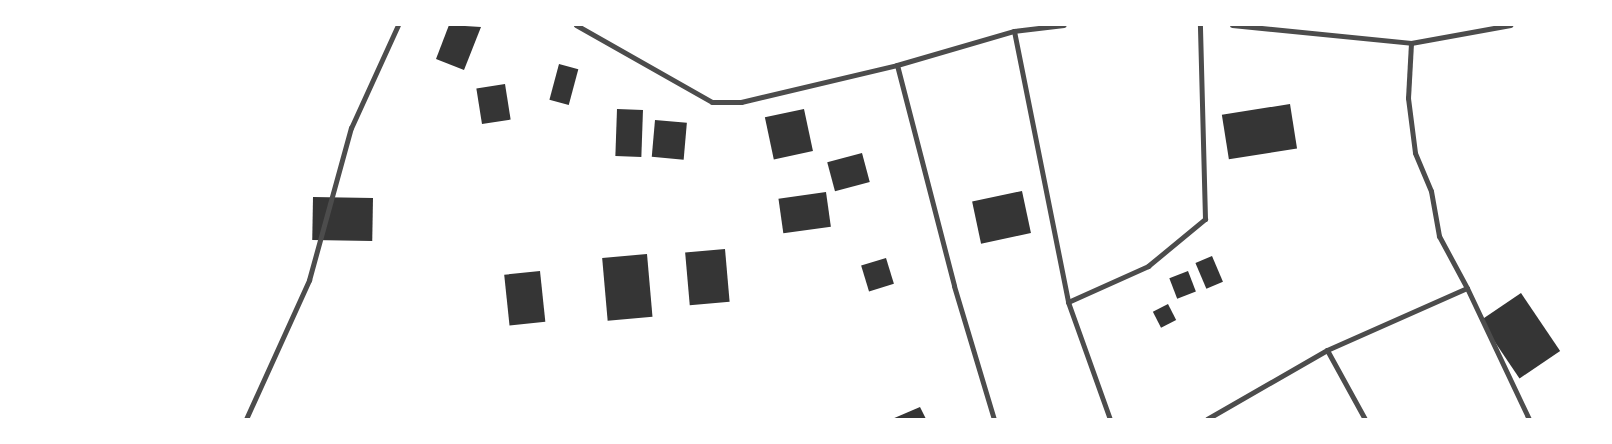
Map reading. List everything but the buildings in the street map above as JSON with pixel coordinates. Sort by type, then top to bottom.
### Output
[{"type":"street","points":[[246,419],[309,280],[351,128],[398,25]]},
{"type":"street","points":[[576,25],[712,102],[741,102],[897,65],[1014,32],[1064,25]]},
{"type":"street","points":[[1068,302],[1148,266],[1205,219],[1200,25]]},
{"type":"street","points":[[1232,25],[1411,43],[1510,25]]},
{"type":"street","points":[[1014,32],[1068,302],[1110,419]]},
{"type":"street","points":[[1411,43],[1408,98],[1415,153],[1431,191],[1439,236],[1467,288],[1529,419]]},
{"type":"street","points":[[897,65],[954,286],[994,419]]},
{"type":"street","points":[[1207,419],[1327,350],[1467,288]]},
{"type":"street","points":[[1327,350],[1365,419]]}]
